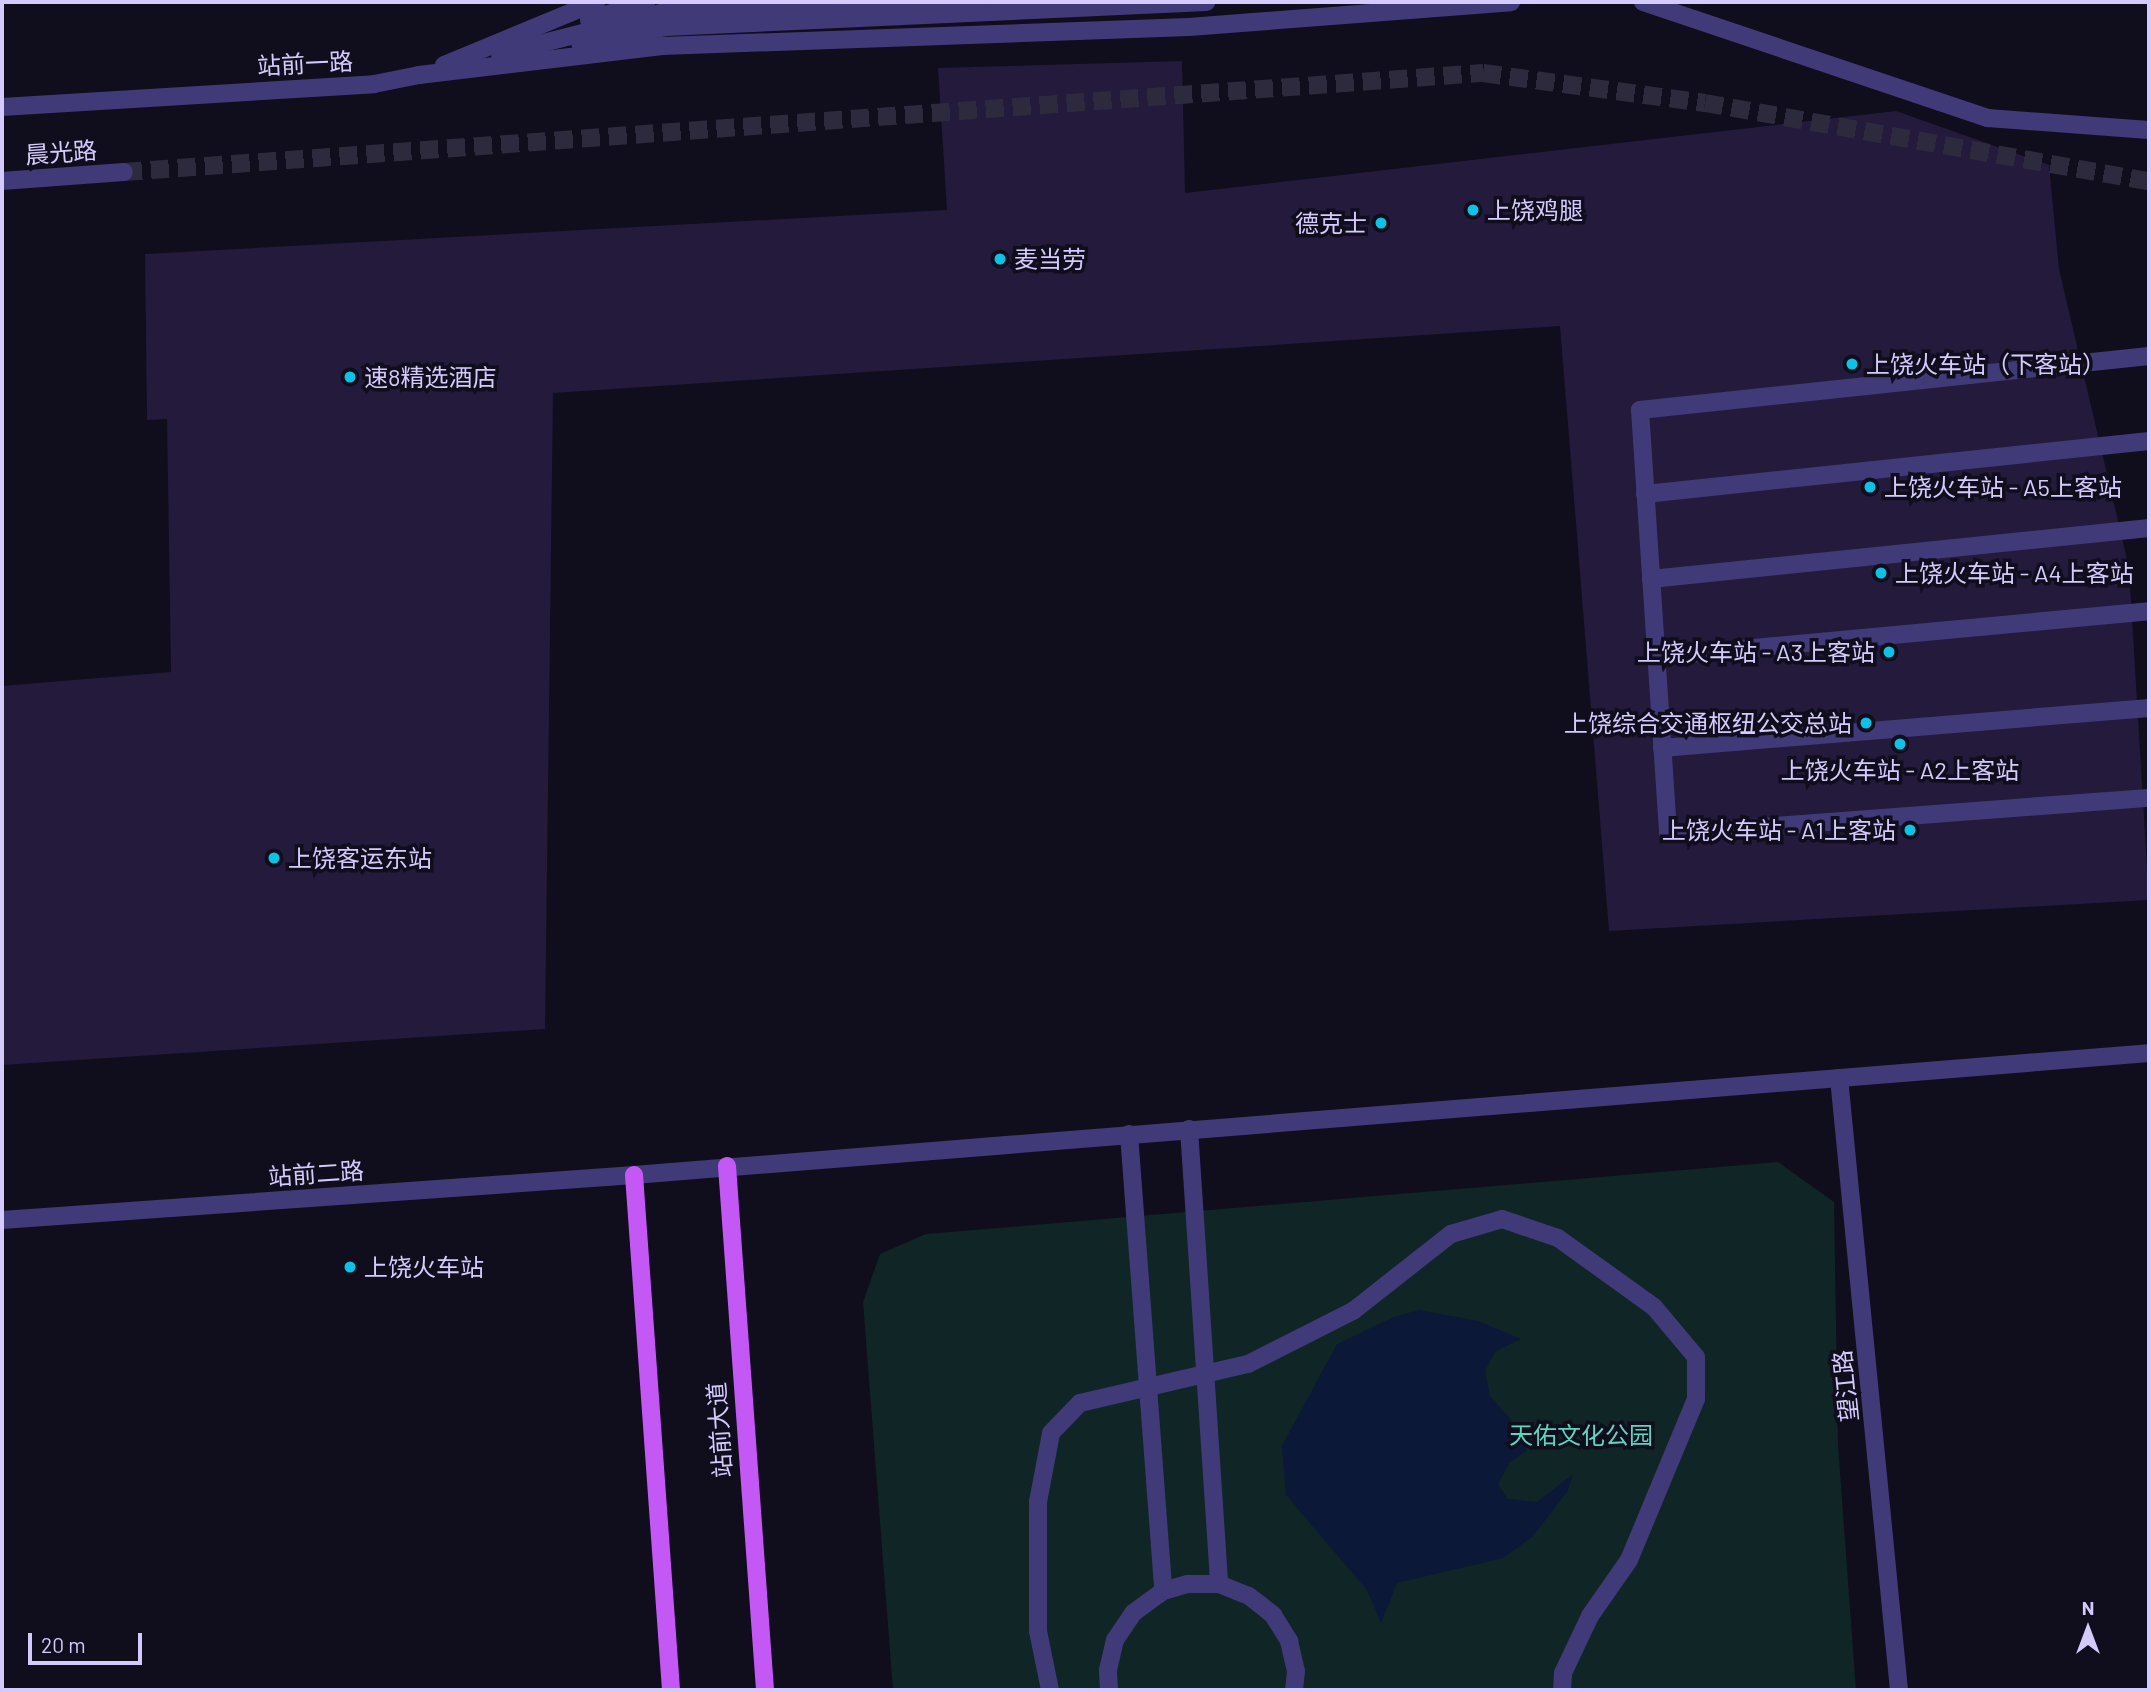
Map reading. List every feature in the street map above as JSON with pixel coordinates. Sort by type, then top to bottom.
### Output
[{"type":"main road","name":"站前大道","points":[[727,1166],[765,1690]]},
{"type":"main road","points":[[634,1175],[671,1690]]},
{"type":"street","name":"站前一路","points":[[2,107],[374,84],[419,75],[596,2]]},
{"type":"street","points":[[419,75],[646,2]]},
{"type":"street","points":[[419,75],[672,10],[982,2]]},
{"type":"street","points":[[419,75],[666,27],[1206,2]]},
{"type":"street","points":[[419,75],[662,46],[1189,27],[1511,2]]},
{"type":"street","points":[[1643,2],[1988,118],[2149,130]]},
{"type":"street","name":"晨光路","points":[[2,181],[124,172]]},
{"type":"street","points":[[2149,356],[1640,410],[1668,834],[2149,798]]},
{"type":"street","points":[[1645,494],[2149,441]]},
{"type":"street","points":[[1651,579],[2149,528]]},
{"type":"street","points":[[1656,657],[2149,611]]},
{"type":"street","points":[[1662,748],[2149,708]]},
{"type":"street","name":"站前二路","points":[[2,1220],[634,1175],[2149,1053]]},
{"type":"street","name":"望江路","points":[[1839,1077],[1899,1690]]},
{"type":"street","points":[[1189,1129],[1219,1584]]},
{"type":"street","points":[[1129,1134],[1163,1591]]},
{"type":"street","points":[[1050,1690],[1038,1631],[1038,1502],[1051,1433],[1080,1403],[1147,1384],[1248,1364],[1353,1311],[1451,1234],[1502,1219],[1558,1237],[1654,1307],[1696,1357],[1696,1399],[1629,1560],[1590,1616],[1563,1673],[1562,1690]]},
{"type":"street","points":[[1110,1690],[1108,1670],[1115,1640],[1133,1613],[1163,1591],[1187,1584],[1219,1584],[1249,1596],[1273,1615],[1289,1641],[1296,1671],[1294,1690]]},
{"type":"green space","name":"天佑文化公园","points":[[1778,1162],[1834,1202],[1838,1445],[1856,1690],[893,1690],[863,1302],[880,1254],[926,1234]]},
{"type":"water","points":[[1419,1310],[1478,1321],[1521,1339],[1495,1352],[1485,1370],[1490,1396],[1527,1438],[1526,1451],[1509,1463],[1498,1484],[1508,1499],[1537,1502],[1573,1474],[1567,1492],[1532,1537],[1503,1558],[1397,1583],[1381,1623],[1367,1590],[1286,1495],[1282,1446],[1337,1344],[1394,1317]]},
{"type":"building","points":[[1182,61],[1185,193],[1896,111],[2049,165],[2059,269],[2129,568],[2149,900],[1609,931],[1560,326],[553,393],[545,1029],[2,1065],[2,686],[171,672],[167,419],[147,420],[145,254],[947,210],[938,68]]},
{"type":"tunnel","points":[[124,172],[1483,73],[1705,103],[2149,181]]},
{"type":"place","name":"上饶鸡腿","points":[[1473,210]]},
{"type":"place","name":"德克士","points":[[1381,223]]},
{"type":"place","name":"麦当劳","points":[[1000,259]]},
{"type":"place","name":"上饶火车站（下客站）","points":[[1852,364]]},
{"type":"place","name":"速8精选酒店","points":[[350,377]]},
{"type":"place","name":"上饶火车站 - A5上客站","points":[[1870,487]]},
{"type":"place","name":"上饶火车站 - A4上客站","points":[[1881,573]]},
{"type":"place","name":"上饶火车站 - A3上客站","points":[[1889,652]]},
{"type":"place","name":"上饶综合交通枢纽公交总站","points":[[1866,723]]},
{"type":"place","name":"上饶火车站 - A2上客站","points":[[1900,744]]},
{"type":"place","name":"上饶火车站 - A1上客站","points":[[1910,830]]},
{"type":"place","name":"上饶客运东站","points":[[274,858]]},
{"type":"place","name":"上饶火车站","points":[[350,1267]]}]
